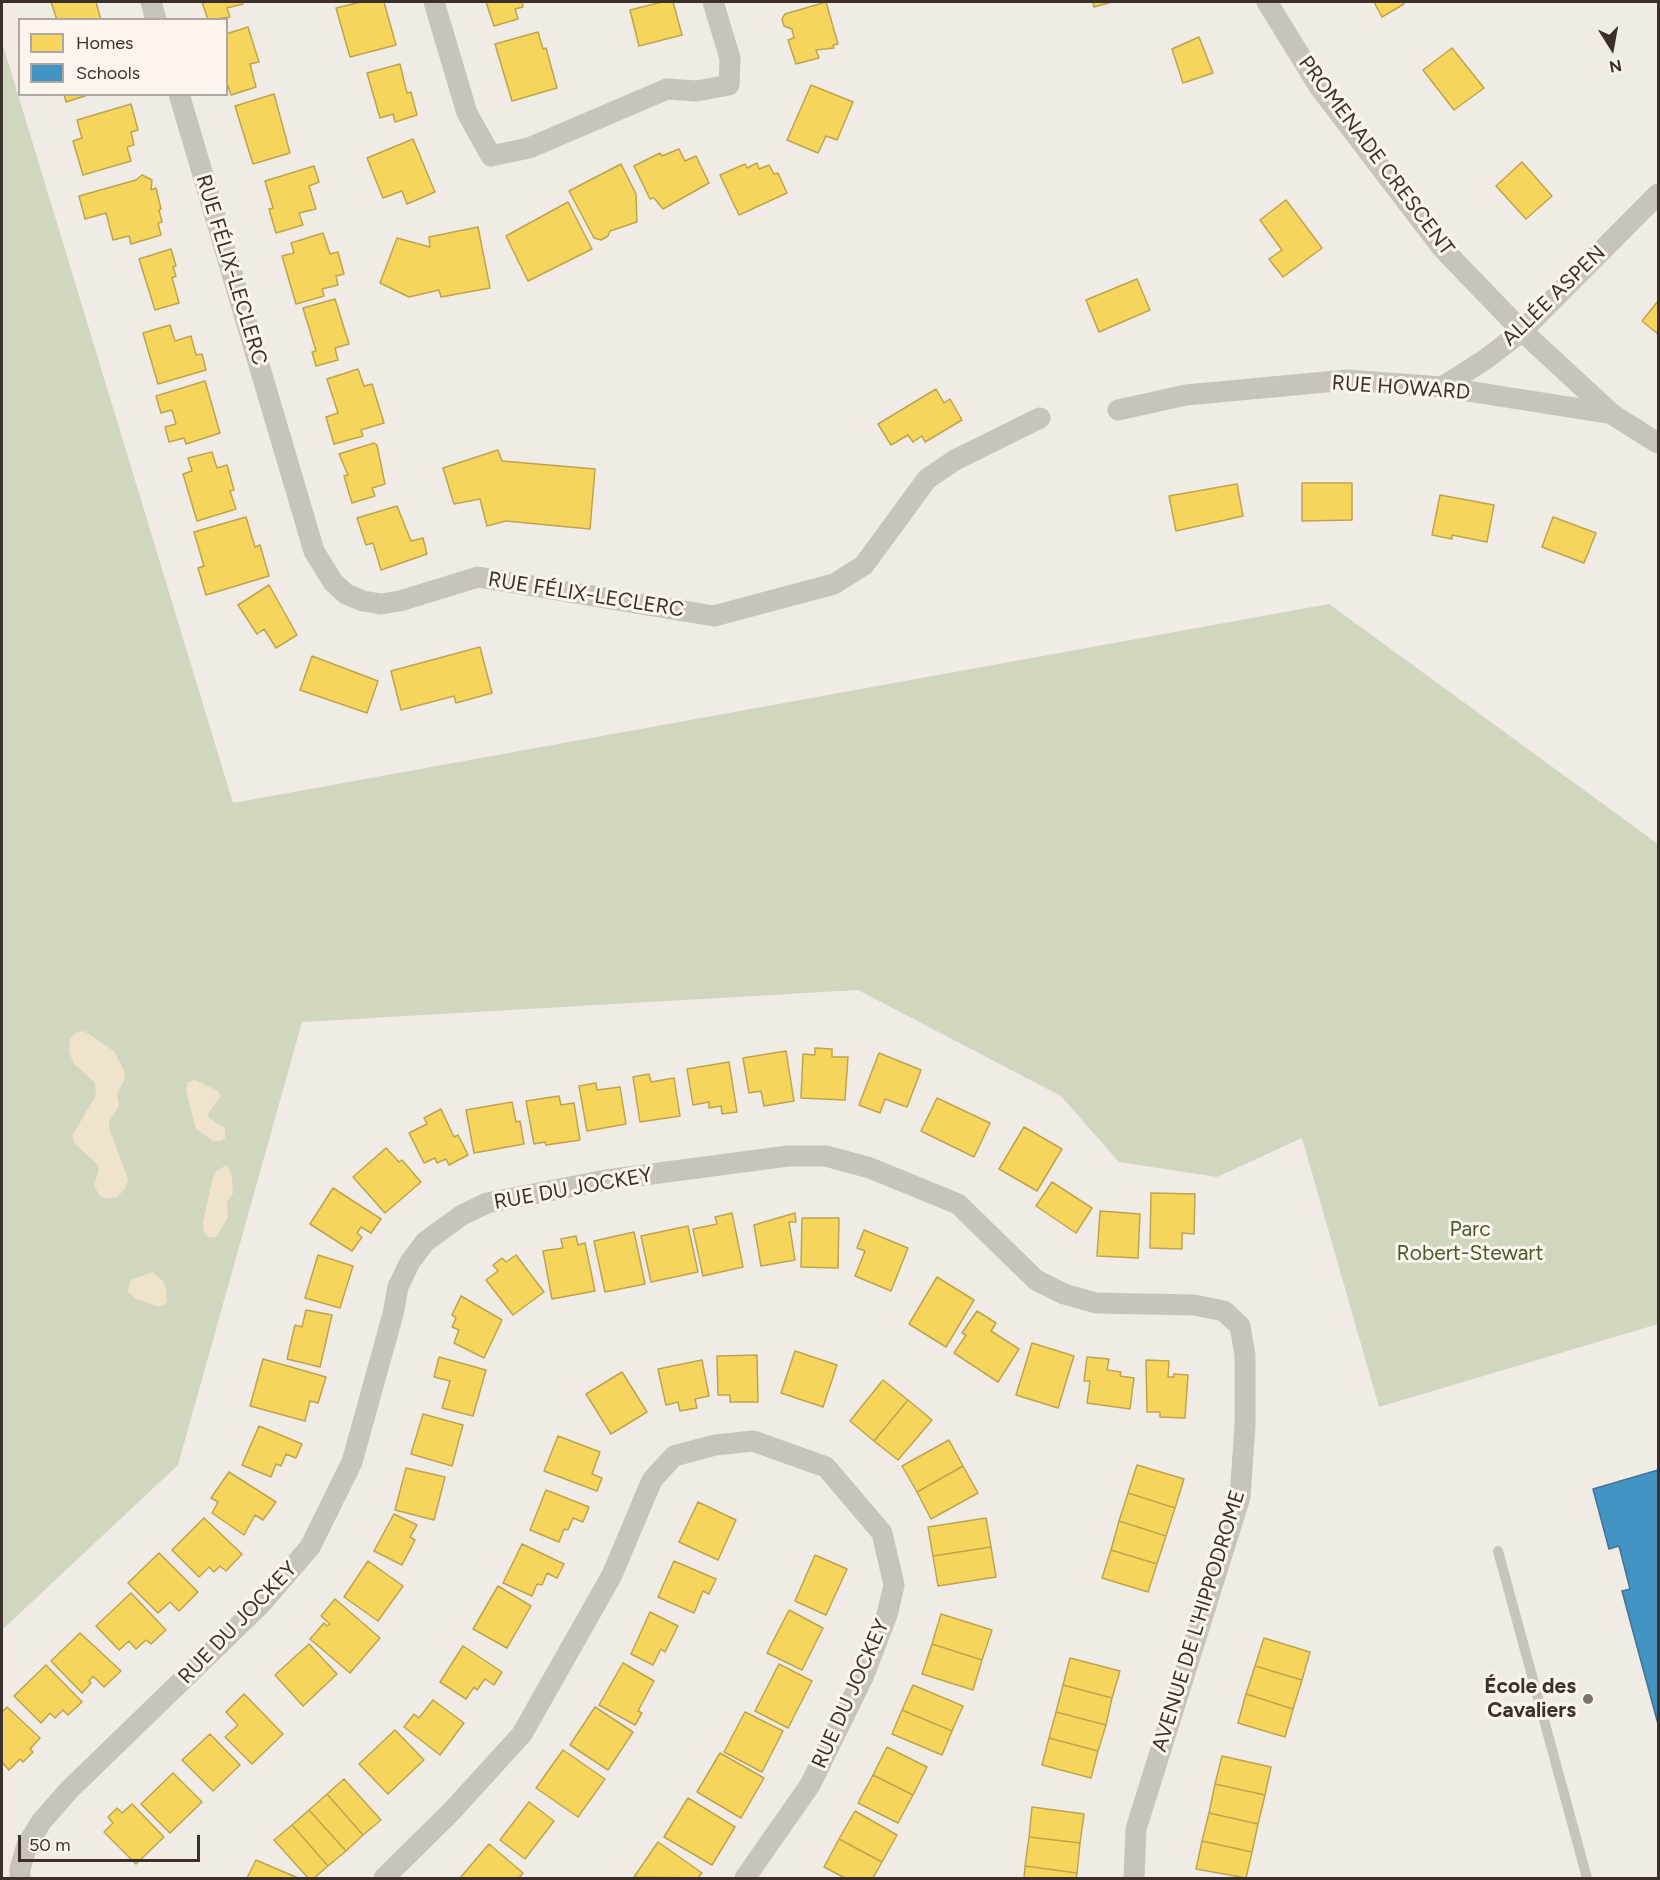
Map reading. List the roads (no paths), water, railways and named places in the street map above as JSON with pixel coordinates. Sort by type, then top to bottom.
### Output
[{"type":"street","points":[[151,2],[155,18]]},
{"type":"street","points":[[434,2],[467,113],[490,156],[530,148],[667,89],[697,91],[729,85],[730,58],[713,2]]},
{"type":"street","name":"PROMENADE CRESCENT","points":[[1267,2],[1320,88],[1442,248],[1522,330],[1613,414],[1659,443]]},
{"type":"street","name":"RUE FÉLIX-LECLERC","points":[[180,96],[314,550],[333,582],[346,594],[363,601],[381,604],[400,601],[478,577],[714,616],[823,587],[834,584],[864,565],[927,478],[955,460],[1040,418]]},
{"type":"street","name":"ALLÉE ASPEN","points":[[1442,387],[1485,359],[1522,330],[1659,194]]},
{"type":"street","name":"RUE HOWARD","points":[[1118,410],[1186,395],[1347,380],[1442,387],[1613,414]]},
{"type":"street","name":"RUE DU JOCKEY","points":[[20,1878],[20,1869],[27,1845],[41,1821],[69,1790],[261,1604],[310,1547],[352,1462],[393,1314],[398,1287],[410,1262],[425,1242],[442,1228],[487,1203],[618,1178],[788,1156],[826,1156],[870,1168],[958,1204],[1036,1280],[1064,1294],[1096,1303],[1194,1305],[1224,1311],[1240,1326]]},
{"type":"street","name":"AVENUE DE L'HIPPODROME","points":[[1134,1878],[1136,1829],[1209,1589],[1240,1497],[1245,1425],[1245,1355],[1240,1326]]},
{"type":"street","name":"RUE DU JOCKEY","points":[[384,1878],[452,1812],[522,1734],[612,1575],[652,1480],[674,1456],[715,1445],[753,1441],[826,1467],[882,1533],[894,1585],[887,1615],[864,1675],[810,1785],[745,1878]]},
{"type":"lane","points":[[1498,1551],[1587,1878]]},
{"type":"place","name":"École des Cavaliers","points":[[1588,1699]]},
{"type":"park label","name":"Parc Robert-Stewart","points":[[1470,1242]]}]
